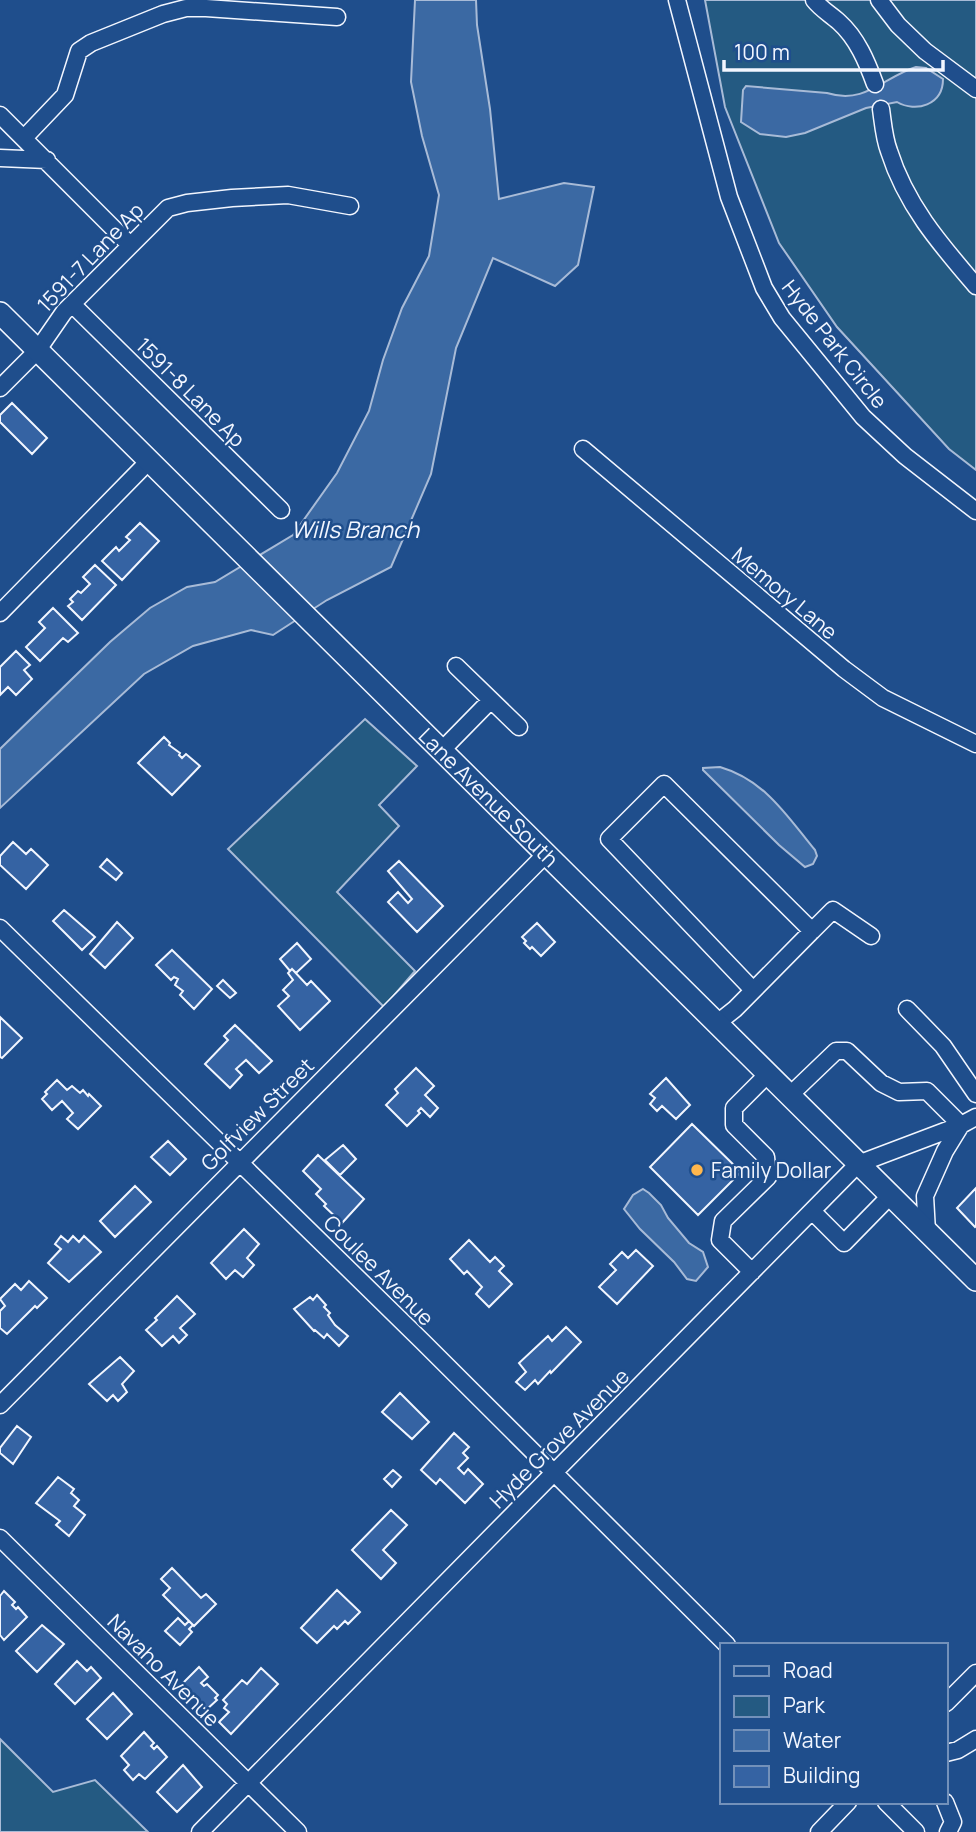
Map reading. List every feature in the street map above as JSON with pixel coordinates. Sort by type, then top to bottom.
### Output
[{"type":"main road","name":"Lane Avenue South","points":[[1,316],[976,1278]]},
{"type":"street","name":"Hyde Park Circle","points":[[677,0],[729,197],[747,248],[770,298],[789,327],[863,417],[905,456],[976,511]]},
{"type":"street","points":[[814,0],[840,23],[854,40],[868,64],[875,84]]},
{"type":"street","points":[[879,0],[925,51],[976,89]]},
{"type":"street","points":[[24,138],[65,95],[79,51],[91,43],[163,14],[186,8],[206,8],[337,18]]},
{"type":"street","points":[[881,109],[888,149],[906,195],[937,242],[976,286]]},
{"type":"street","points":[[0,115],[130,245]]},
{"type":"street","points":[[0,158],[47,160]]},
{"type":"street","name":"1591-7 Lane Ap","points":[[0,388],[37,351],[49,331],[72,304],[168,208],[187,203],[288,195],[350,206]]},
{"type":"street","name":"1591-8 Lane Ap","points":[[72,304],[281,510]]},
{"type":"street","name":"Memory Lane","points":[[583,450],[844,669],[883,698],[976,744]]},
{"type":"street","points":[[0,613],[149,461]]},
{"type":"street","points":[[456,666],[519,727]]},
{"type":"street","points":[[440,751],[491,700]]},
{"type":"street","points":[[753,990],[609,839],[664,784],[812,931]]},
{"type":"street","name":"Golfview Street","points":[[0,1405],[545,855]]},
{"type":"street","points":[[716,1024],[833,910],[871,936]]},
{"type":"street","name":"Coulee Avenue","points":[[0,928],[725,1643]]},
{"type":"street","points":[[908,1009],[943,1046],[976,1094]]},
{"type":"street","points":[[789,1096],[836,1051],[847,1051],[881,1083],[899,1093],[927,1091],[961,1125],[945,1151],[925,1196],[927,1232]]},
{"type":"street","points":[[752,1272],[720,1240],[723,1221],[768,1177],[766,1157],[734,1125],[734,1108],[767,1074]]},
{"type":"street","name":"Hyde Grove Avenue","points":[[200,1832],[858,1164],[976,1117]]},
{"type":"street","points":[[812,1212],[844,1243],[890,1196]]},
{"type":"street","name":"Navaho Avenue","points":[[0,1538],[298,1832]]},
{"type":"street","points":[[948,1701],[976,1673]]},
{"type":"street","points":[[948,1752],[976,1739]]},
{"type":"street","points":[[819,1832],[846,1804]]},
{"type":"street","points":[[888,1804],[916,1832]]},
{"type":"street","points":[[947,1804],[953,1822],[948,1832]]},
{"type":"green space","points":[[705,0],[976,0],[976,470],[949,449],[837,327],[779,243],[725,107]]},
{"type":"green space","points":[[365,719],[417,766],[379,805],[399,826],[337,892],[415,971],[384,1007],[228,849]]},
{"type":"green space","points":[[0,1739],[53,1792],[95,1780],[148,1832],[0,1832]]},
{"type":"water","name":"Wills Branch","points":[[415,0],[476,0],[499,199],[564,183],[594,187],[578,265],[555,286],[493,258],[456,348],[431,474],[391,567],[327,600],[273,635],[251,630],[193,646],[144,674],[0,808],[0,749],[110,642],[150,608],[187,587],[215,582],[293,535],[337,473],[369,411],[383,360],[402,308],[429,256],[439,195],[422,136],[411,82]]},
{"type":"water","points":[[916,67],[926,68],[943,79],[938,95],[927,104],[912,107],[897,102],[866,108],[805,133],[786,137],[760,134],[741,122],[743,90],[746,86],[853,95],[864,93]]},
{"type":"water","points":[[720,767],[750,781],[785,812],[815,850],[817,856],[813,864],[805,867],[779,845],[703,770]]},
{"type":"water","points":[[643,1189],[661,1205],[689,1243],[703,1252],[708,1267],[696,1281],[687,1279],[624,1209],[633,1195]]},
{"type":"building","points":[[12,403],[47,438],[32,454],[0,422],[0,415]]},
{"type":"building","points":[[140,523],[159,541],[122,580],[102,561],[116,547],[119,551],[130,540],[126,537]]},
{"type":"building","points":[[95,565],[116,585],[82,620],[68,606],[73,602],[70,599],[78,591],[81,593],[90,584],[83,577]]},
{"type":"building","points":[[53,608],[78,633],[68,642],[63,638],[40,661],[26,647],[45,628],[39,622]]},
{"type":"building","points":[[16,651],[30,665],[24,670],[32,679],[16,695],[8,687],[0,695],[0,667]]},
{"type":"building","points":[[164,737],[182,758],[186,754],[200,766],[172,795],[138,763]]},
{"type":"building","points":[[13,842],[26,854],[31,849],[48,865],[26,889],[0,865],[0,856]]},
{"type":"building","points":[[107,859],[122,873],[116,880],[100,867]]},
{"type":"building","points":[[399,861],[443,906],[417,932],[388,902],[398,892],[408,903],[412,899],[388,871]]},
{"type":"building","points":[[64,910],[95,937],[82,950],[53,921]]},
{"type":"building","points":[[117,922],[133,938],[105,968],[90,954]]},
{"type":"building","points":[[537,923],[555,942],[541,956],[524,943],[526,941],[522,937]]},
{"type":"building","points":[[297,943],[311,959],[296,973],[292,969],[290,971],[280,959]]},
{"type":"building","points":[[172,950],[212,989],[194,1009],[180,995],[183,991],[175,985],[178,979],[174,977],[171,980],[156,965]]},
{"type":"building","points":[[292,969],[307,985],[311,981],[330,1001],[300,1030],[278,1006],[289,996],[283,990],[293,980],[288,973]]},
{"type":"building","points":[[223,980],[236,993],[230,998],[217,986]]},
{"type":"building","points":[[0,1017],[22,1038],[2,1058],[0,1057]]},
{"type":"building","points":[[235,1025],[272,1061],[259,1073],[246,1060],[236,1069],[242,1075],[230,1088],[205,1064],[228,1040],[224,1036]]},
{"type":"building","points":[[416,1068],[434,1086],[425,1095],[438,1108],[430,1117],[421,1108],[418,1111],[420,1113],[407,1126],[386,1105],[398,1093],[395,1089]]},
{"type":"building","points":[[666,1078],[690,1105],[676,1119],[662,1106],[657,1111],[650,1104],[655,1098],[650,1094]]},
{"type":"building","points":[[57,1080],[67,1090],[72,1086],[80,1093],[83,1090],[101,1106],[78,1129],[67,1119],[73,1113],[62,1101],[52,1110],[42,1099]]},
{"type":"building","points":[[692,1124],[741,1172],[698,1215],[650,1167]]},
{"type":"building","points":[[168,1141],[186,1159],[170,1175],[151,1157]]},
{"type":"building","points":[[343,1145],[356,1159],[340,1175],[325,1160]]},
{"type":"building","points":[[318,1155],[364,1199],[342,1223],[324,1206],[326,1204],[316,1194],[321,1189],[303,1171]]},
{"type":"building","points":[[135,1186],[151,1202],[115,1237],[100,1221]]},
{"type":"building","points":[[976,1188],[976,1226],[975,1227],[957,1208]]},
{"type":"building","points":[[244,1229],[259,1244],[247,1258],[254,1265],[243,1277],[235,1270],[226,1279],[211,1263]]},
{"type":"building","points":[[61,1236],[68,1242],[73,1236],[79,1242],[84,1236],[101,1252],[69,1282],[48,1263],[61,1249],[55,1244]]},
{"type":"building","points":[[469,1240],[490,1262],[495,1257],[504,1266],[499,1271],[512,1284],[489,1307],[476,1294],[482,1287],[467,1271],[464,1274],[450,1259]]},
{"type":"building","points":[[636,1250],[653,1266],[617,1304],[599,1287],[616,1270],[610,1264],[622,1252],[628,1258]]},
{"type":"building","points":[[29,1281],[47,1298],[7,1334],[0,1328],[0,1311],[5,1306],[0,1299],[15,1284],[21,1290]]},
{"type":"building","points":[[317,1295],[326,1305],[324,1307],[335,1325],[348,1336],[339,1346],[327,1334],[324,1338],[314,1331],[294,1309],[310,1297],[313,1300]]},
{"type":"building","points":[[177,1296],[195,1314],[180,1328],[187,1335],[179,1343],[173,1336],[162,1346],[146,1330]]},
{"type":"building","points":[[566,1327],[581,1342],[551,1373],[550,1371],[538,1384],[535,1380],[525,1390],[516,1382],[526,1372],[519,1363],[548,1336],[552,1341]]},
{"type":"building","points":[[120,1357],[134,1371],[122,1384],[127,1392],[118,1401],[113,1395],[107,1401],[89,1384]]},
{"type":"building","points":[[400,1393],[429,1422],[412,1439],[382,1412]]},
{"type":"building","points":[[17,1426],[31,1437],[13,1464],[0,1453],[0,1448]]},
{"type":"building","points":[[454,1433],[469,1447],[463,1453],[468,1458],[458,1468],[464,1474],[468,1469],[483,1484],[465,1503],[440,1479],[436,1484],[421,1470]]},
{"type":"building","points":[[393,1470],[401,1477],[392,1487],[384,1479]]},
{"type":"building","points":[[58,1477],[74,1489],[71,1493],[79,1500],[74,1506],[85,1515],[69,1536],[56,1525],[60,1521],[36,1503]]},
{"type":"building","points":[[391,1510],[407,1525],[383,1550],[396,1563],[381,1579],[352,1550]]},
{"type":"building","points":[[172,1568],[201,1598],[206,1594],[216,1604],[194,1626],[163,1595],[170,1588],[161,1579]]},
{"type":"building","points":[[337,1590],[360,1612],[348,1624],[345,1621],[337,1629],[334,1626],[317,1643],[301,1628]]},
{"type":"building","points":[[4,1591],[15,1602],[12,1605],[16,1609],[18,1607],[27,1617],[4,1640],[0,1635],[0,1596]]},
{"type":"building","points":[[178,1618],[185,1625],[189,1621],[193,1625],[189,1629],[192,1632],[180,1645],[165,1631]]},
{"type":"building","points":[[42,1625],[64,1644],[37,1672],[16,1651]]},
{"type":"building","points":[[77,1661],[87,1671],[91,1667],[101,1678],[75,1704],[55,1684]]},
{"type":"building","points":[[199,1667],[208,1677],[201,1683],[204,1686],[207,1684],[218,1695],[215,1698],[217,1700],[206,1710],[182,1684]]},
{"type":"building","points":[[261,1668],[278,1684],[231,1734],[219,1722],[229,1712],[224,1708],[227,1704],[223,1700],[242,1680],[247,1684]]},
{"type":"building","points":[[113,1693],[132,1714],[107,1739],[87,1719]]},
{"type":"building","points":[[144,1732],[154,1743],[151,1746],[154,1749],[157,1746],[167,1757],[145,1779],[139,1774],[133,1780],[124,1770],[129,1765],[121,1756]]},
{"type":"building","points":[[183,1765],[202,1787],[177,1812],[157,1792]]},
{"type":"place","name":"Family Dollar","points":[[697,1170]]}]
